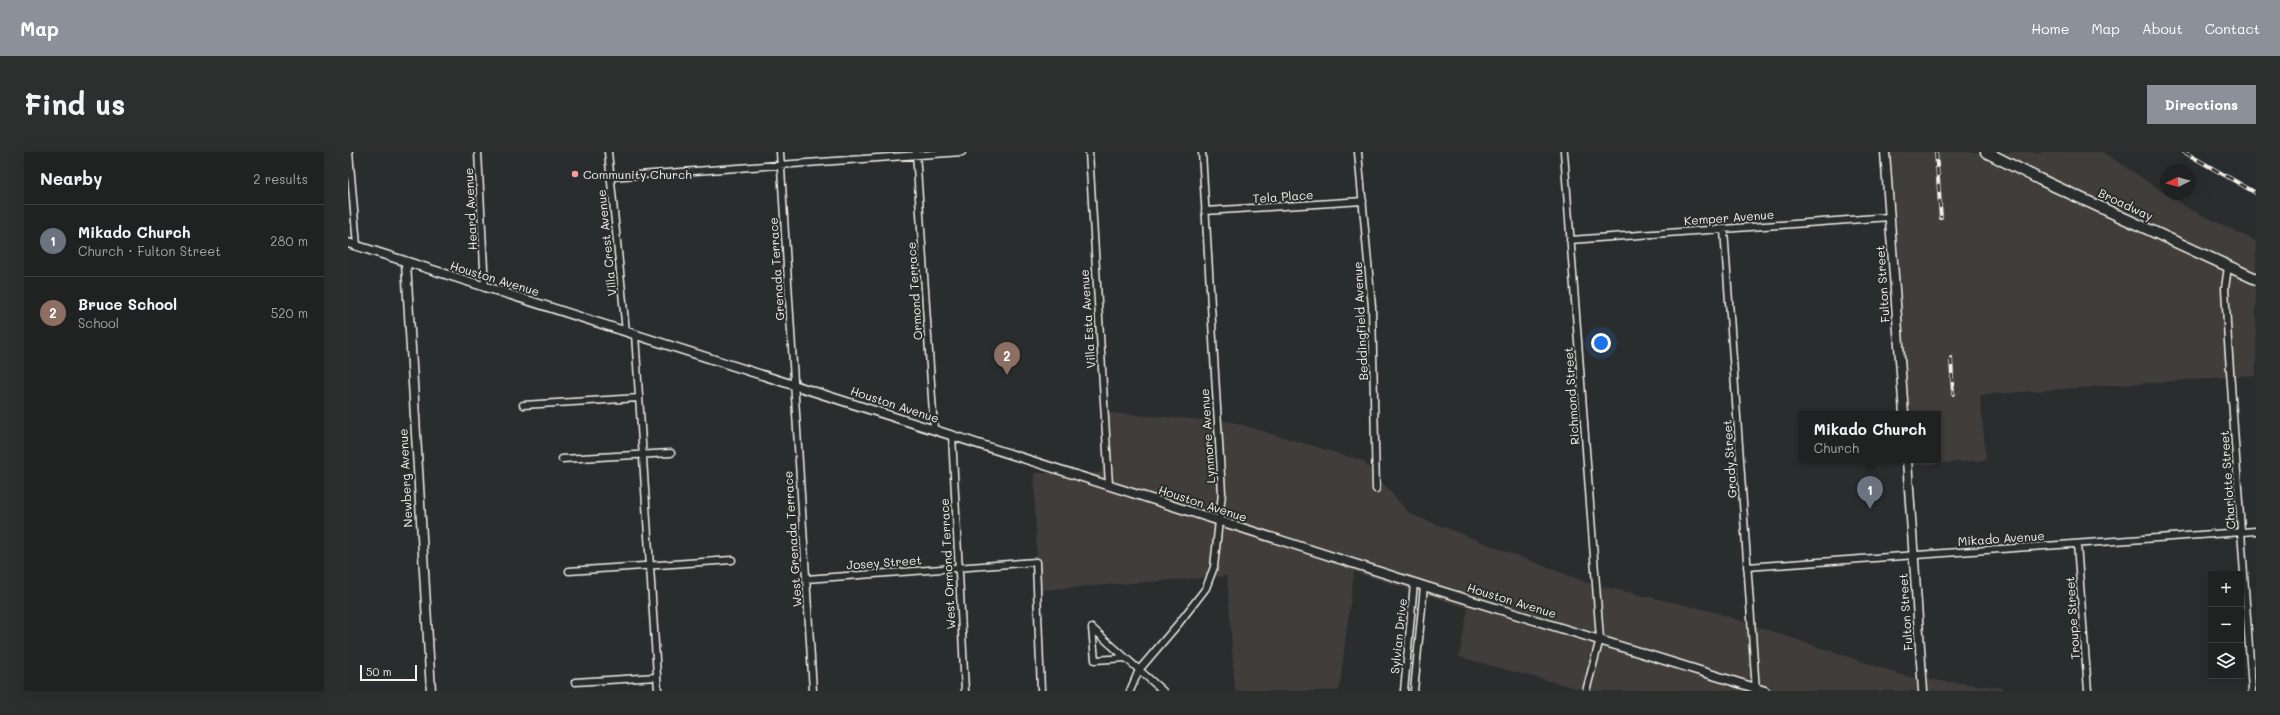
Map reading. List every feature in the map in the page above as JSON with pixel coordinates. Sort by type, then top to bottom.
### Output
[{"type":"main road","name":"Broadway","points":[[1986,152],[2039,179],[2256,279]]},
{"type":"street","points":[[350,152],[357,246]]},
{"type":"street","name":"Heard Avenue","points":[[478,152],[485,288]]},
{"type":"street","name":"Villa Crest Avenue","points":[[608,152],[626,332]]},
{"type":"street","name":"Grenada Terrace","points":[[780,152],[794,385]]},
{"type":"street","points":[[610,177],[962,152]]},
{"type":"street","name":"Villa Esta Avenue","points":[[1089,152],[1109,485]]},
{"type":"street","name":"Lynmore Avenue","points":[[1130,691],[1139,670],[1179,624],[1206,588],[1214,567],[1222,493],[1202,152]]},
{"type":"street","name":"Beddingfield Avenue","points":[[1358,152],[1373,338],[1376,489]]},
{"type":"street","name":"Richmond Street","points":[[1564,152],[1600,639],[1586,691]]},
{"type":"street","name":"Fulton Street","points":[[1885,152],[1904,411]]},
{"type":"street","name":"Ormond Terrace","points":[[917,154],[934,429]]},
{"type":"street","name":"Tela Place","points":[[1205,211],[1363,201]]},
{"type":"street","name":"Kemper Avenue","points":[[1570,240],[1890,217]]},
{"type":"street","name":"Grady Street","points":[[1724,229],[1756,689]]},
{"type":"street","name":"Houston Avenue","points":[[348,243],[406,263],[635,334],[1414,583],[1765,691]]},
{"type":"street","name":"Newberg Avenue","points":[[406,263],[431,691]]},
{"type":"street","name":"Charlotte Street","points":[[2228,267],[2226,288],[2252,691]]},
{"type":"street","points":[[635,334],[658,691]]},
{"type":"street","name":"West Grenada Terrace","points":[[794,385],[813,691]]},
{"type":"street","points":[[523,405],[639,398]]},
{"type":"street","name":"West Ormond Terrace","points":[[952,435],[965,691]]},
{"type":"street","points":[[562,459],[671,453]]},
{"type":"street","name":"Fulton Street","points":[[1907,463],[1923,691]]},
{"type":"street","name":"Mikado Avenue","points":[[1747,567],[2256,531]]},
{"type":"street","name":"Troupe Street","points":[[2077,544],[2088,691]]},
{"type":"street","points":[[569,571],[732,560]]},
{"type":"street","name":"Josey Street","points":[[806,579],[1036,562],[1041,691]]},
{"type":"street","name":"Sylvian Drive","points":[[1404,691],[1414,583]]},
{"type":"street","name":"Sylvian Drive","points":[[1414,691],[1424,586]]},
{"type":"street","points":[[1125,658],[1095,660],[1092,628],[1163,691]]},
{"type":"street","points":[[575,682],[657,677]]},
{"type":"shaded area","points":[[1889,152],[2103,152],[2160,190],[2160,200],[2175,200],[2186,207],[2256,241],[2256,375],[1980,395],[1986,460],[1908,466],[1908,463],[1941,463],[1941,411],[1905,411]]},
{"type":"shaded area","points":[[1109,413],[1232,422],[1363,461],[1410,514],[1588,583],[1711,611],[1908,677],[2002,688],[2002,691],[1587,691],[1459,657],[1468,608],[1354,572],[1339,691],[1235,691],[1227,576],[1038,590],[1034,473],[1101,473]]},
{"type":"railway","points":[[1936,152],[1941,218]]},
{"type":"railway","points":[[2184,152],[2256,193]]},
{"type":"railway","points":[[1951,358],[1953,394]]},
{"type":"place","name":"Community Church","points":[[575,174]]},
{"type":"place","name":"Bruce School","points":[[1007,375]]},
{"type":"place","name":"Mikado Church","points":[[1870,509]]}]
